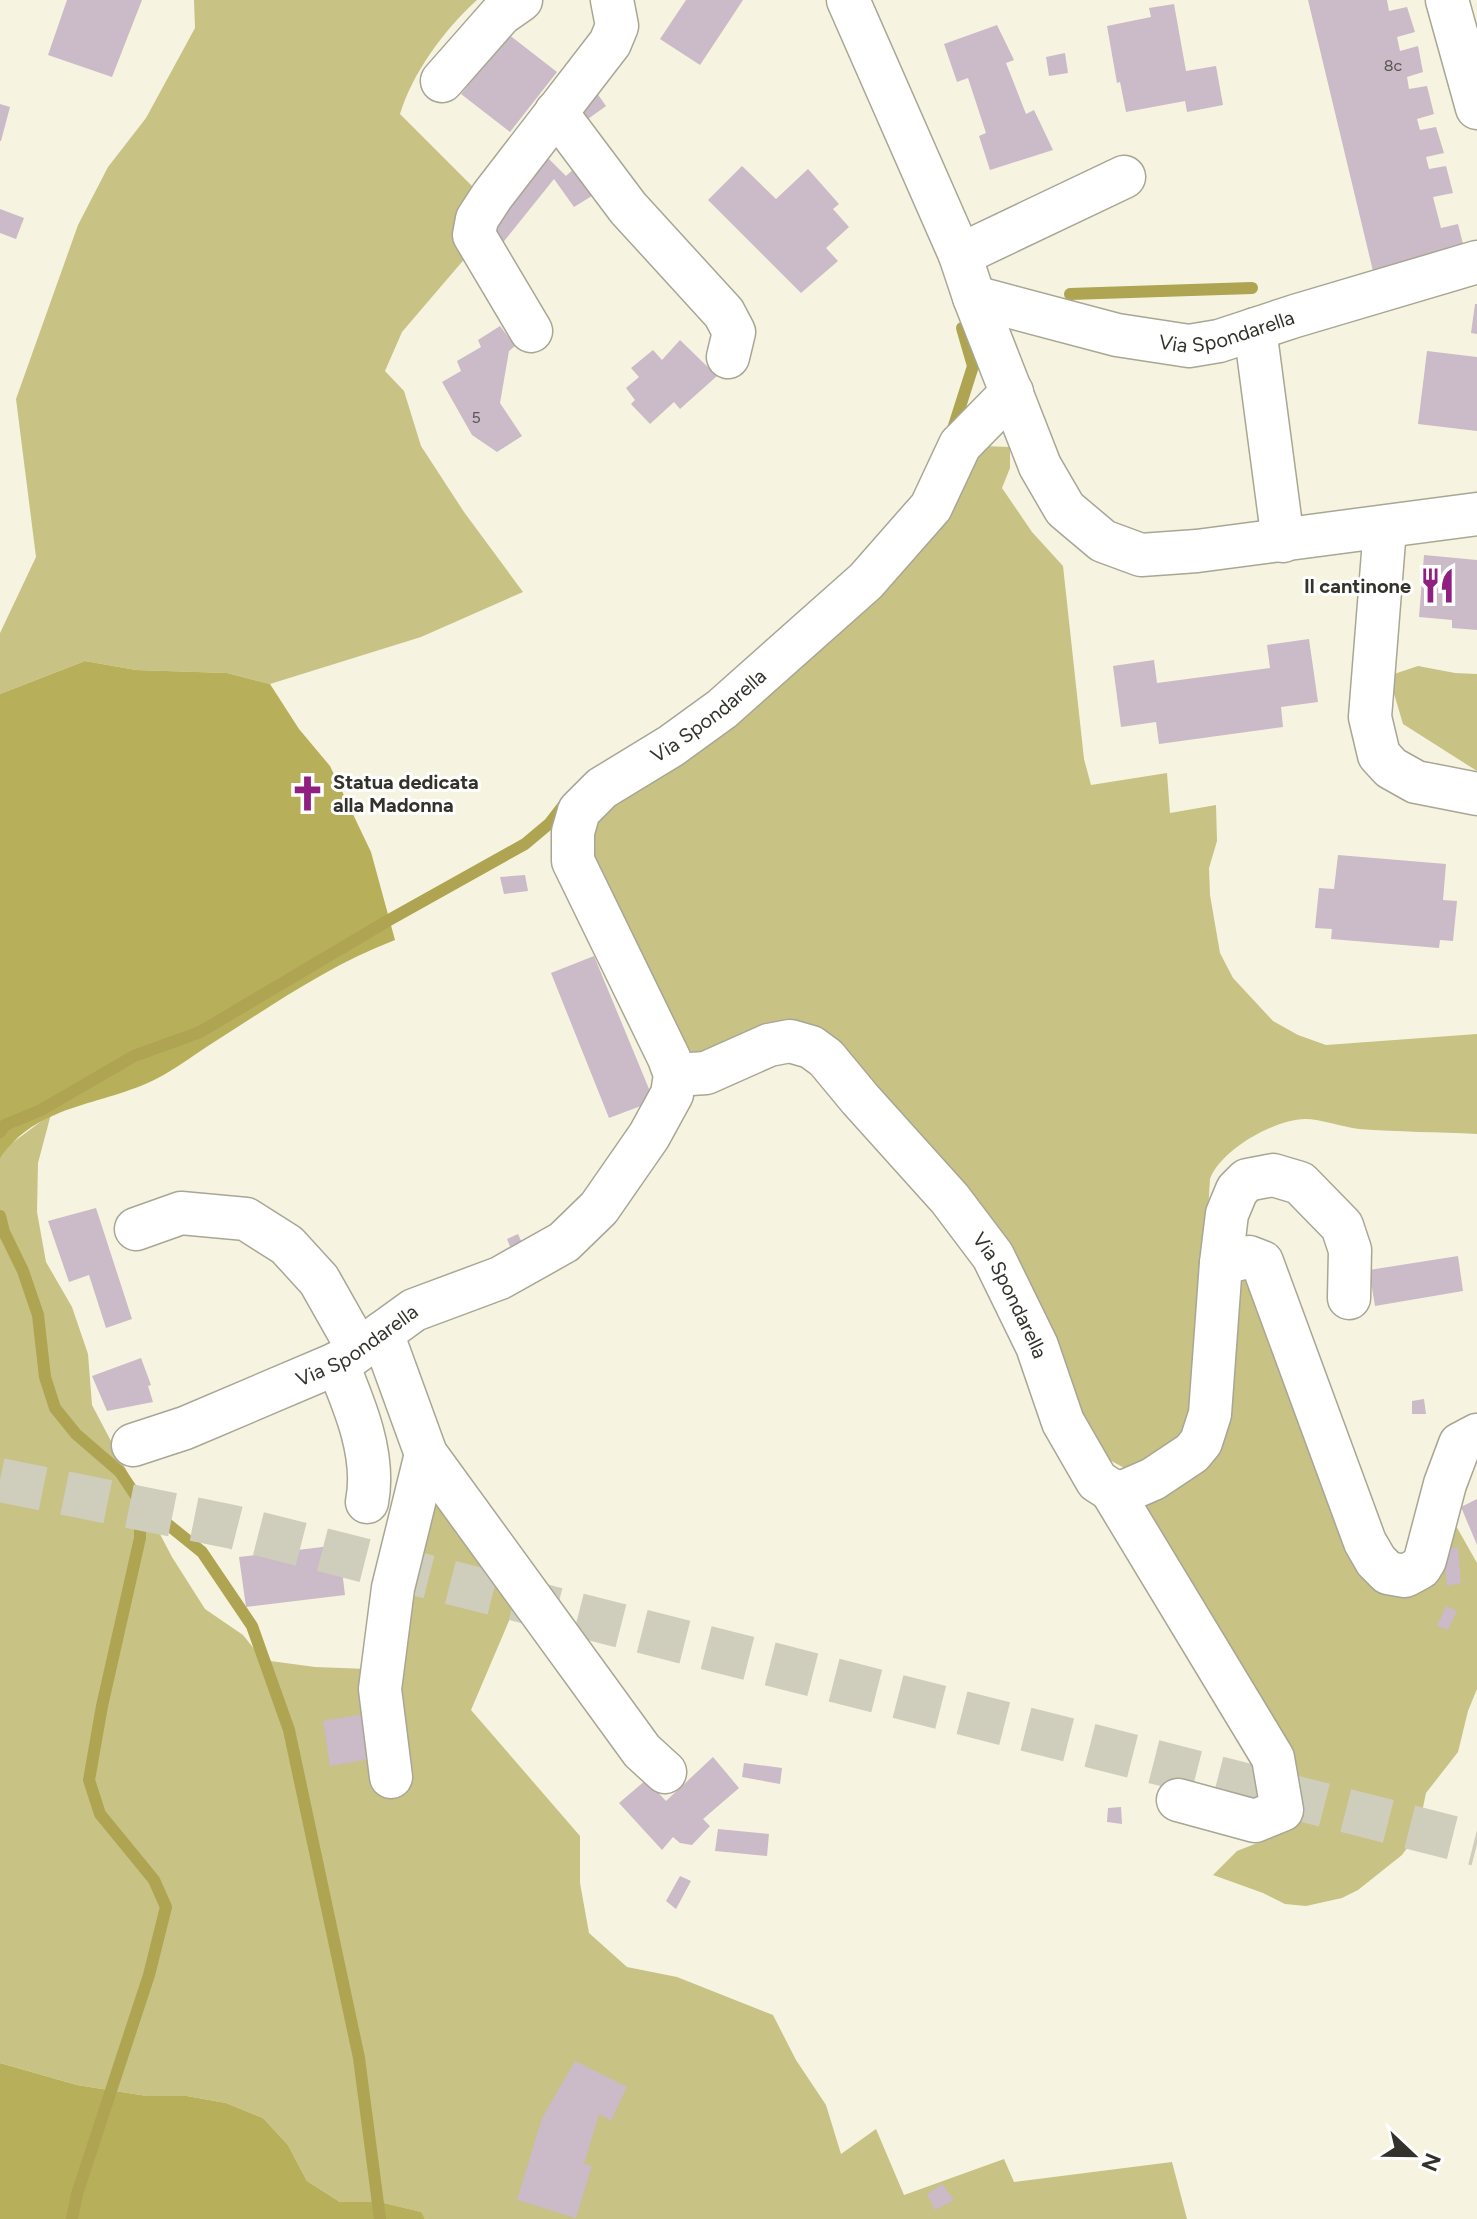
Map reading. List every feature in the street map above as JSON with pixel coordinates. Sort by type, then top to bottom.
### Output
[{"type":"street","points":[[442,81],[501,14],[521,0]]},
{"type":"street","points":[[531,331],[474,235],[477,219],[610,43],[617,26],[612,0]]},
{"type":"street","points":[[848,0],[960,255],[1040,466],[1065,509],[1103,541],[1141,555],[1197,551],[1477,514]]},
{"type":"street","points":[[1447,0],[1477,108]]},
{"type":"street","points":[[556,112],[628,208],[724,313],[734,332],[728,357]]},
{"type":"street","points":[[960,255],[1124,177]]},
{"type":"street","name":"Via Spondarella","points":[[974,297],[1117,335],[1189,346],[1219,341],[1477,262]]},
{"type":"street","points":[[1255,329],[1283,541]]},
{"type":"street","name":"Via Spondarella","points":[[133,1445],[185,1428],[359,1349],[414,1310],[500,1278],[564,1242],[599,1208],[649,1136],[672,1094],[675,1075],[573,861],[573,832],[579,811],[602,788],[671,746],[722,709],[866,581],[931,507],[960,445],[1012,392]]},
{"type":"street","points":[[1385,528],[1370,717],[1379,755],[1391,768],[1416,782],[1477,794]]},
{"type":"street","name":"Via Spondarella","points":[[675,1075],[706,1073],[769,1045],[790,1041],[811,1047],[826,1058],[950,1199],[993,1256],[1037,1346],[1063,1422],[1097,1481],[1111,1490],[1273,1758],[1282,1810],[1255,1821],[1178,1800]]},
{"type":"street","points":[[1111,1490],[1123,1492],[1153,1479],[1192,1453],[1201,1442],[1210,1414],[1227,1214],[1237,1190],[1247,1180],[1273,1175],[1300,1183],[1342,1226],[1350,1250],[1349,1298]]},
{"type":"street","points":[[136,1229],[181,1213],[246,1219],[287,1245],[319,1280],[426,1454],[642,1751],[665,1772]]},
{"type":"street","points":[[1221,1263],[1249,1257],[1262,1262],[1365,1542],[1381,1569],[1405,1576],[1413,1573],[1425,1560],[1445,1484],[1460,1444],[1477,1435]]},
{"type":"street","points":[[359,1349],[355,1406],[366,1448],[370,1486],[367,1502]]},
{"type":"street","points":[[391,1777],[380,1689],[393,1588],[426,1454]]},
{"type":"shaded area","points":[[194,0],[477,0],[431,52],[400,114],[478,192],[473,249],[402,332],[385,371],[404,391],[421,446],[464,512],[523,592],[421,637],[270,684],[227,673],[136,670],[85,661],[0,694],[0,633],[36,557],[16,399],[78,225],[108,167],[146,118],[195,28]]},
{"type":"shaded area","points":[[982,446],[1010,447],[1010,468],[1002,488],[1032,532],[1063,566],[1084,759],[1091,785],[1167,773],[1170,813],[1216,805],[1217,841],[1209,868],[1210,895],[1220,953],[1233,978],[1273,1021],[1298,1035],[1326,1045],[1477,1034],[1477,1134],[1359,1129],[1305,1119],[1278,1125],[1250,1138],[1216,1168],[1210,1179],[1196,1416],[1175,1450],[1126,1469],[1088,1448],[1058,1361],[839,1058],[705,1057],[680,1047],[589,877],[594,815]]},
{"type":"shaded area","points":[[85,661],[136,670],[227,673],[270,684],[299,729],[330,766],[371,852],[395,940],[322,975],[156,1079],[71,1108],[32,1127],[0,1159],[0,694]]},
{"type":"shaded area","points":[[1418,666],[1477,674],[1477,771],[1403,724],[1392,687],[1394,674]]},
{"type":"shaded area","points":[[51,1114],[38,1163],[37,1212],[46,1262],[72,1307],[88,1354],[92,1405],[172,1557],[205,1609],[243,1635],[263,1660],[315,1667],[368,1669],[431,1488],[514,1609],[471,1710],[580,1836],[580,1883],[589,1933],[627,1967],[677,1977],[773,2015],[796,2060],[826,2105],[841,2154],[876,2129],[904,2195],[1004,2159],[1014,2182],[1172,2162],[1187,2219],[425,2219],[420,2212],[380,2202],[340,2202],[307,2181],[288,2145],[263,2118],[226,2103],[187,2096],[147,2096],[77,2085],[0,2063],[0,1159],[8,1146]]},
{"type":"shaded area","points":[[1238,1277],[1254,1286],[1383,1586],[1455,1524],[1477,1563],[1477,1689],[1458,1752],[1426,1793],[1420,1822],[1413,1840],[1402,1855],[1358,1890],[1342,1898],[1306,1906],[1285,1904],[1213,1875],[1237,1851],[1270,1838],[1285,1819],[1141,1519],[1146,1501],[1194,1472]]},
{"type":"shaded area","points":[[0,2063],[77,2085],[147,2096],[187,2096],[226,2103],[263,2118],[288,2145],[307,2181],[340,2202],[380,2202],[421,2212],[425,2219],[0,2219]]},
{"type":"building","points":[[67,0],[142,0],[112,77],[48,55]]},
{"type":"building","points":[[686,0],[743,0],[700,65],[660,39]]},
{"type":"building","points":[[1308,0],[1387,0],[1389,11],[1407,7],[1415,32],[1397,37],[1400,51],[1418,46],[1423,72],[1407,77],[1409,89],[1427,86],[1434,114],[1417,119],[1420,130],[1436,127],[1444,153],[1426,157],[1429,169],[1446,166],[1453,193],[1433,197],[1441,228],[1458,224],[1465,252],[1373,271]]},
{"type":"building","points":[[1174,4],[1186,71],[1216,66],[1223,105],[1187,112],[1185,101],[1126,112],[1120,82],[1117,83],[1107,26],[1151,17],[1149,8]]},
{"type":"building","points":[[997,25],[1014,60],[1006,63],[1026,114],[1034,110],[1053,150],[990,170],[979,136],[986,133],[968,78],[957,82],[944,44]]},
{"type":"building","points":[[508,34],[557,72],[510,132],[461,94]]},
{"type":"building","points":[[1065,53],[1068,73],[1049,76],[1046,57]]},
{"type":"building","points":[[592,86],[606,106],[588,119],[576,105]]},
{"type":"building","points":[[0,104],[10,107],[1,141],[0,141]]},
{"type":"building","points":[[540,144],[552,154],[548,158],[566,176],[578,165],[595,194],[574,207],[554,179],[501,245],[491,220]]},
{"type":"building","points":[[742,166],[776,199],[808,169],[839,204],[833,209],[849,227],[826,248],[838,261],[801,293],[708,200]]},
{"type":"building","points":[[0,209],[24,218],[16,239],[0,233]]},
{"type":"building","points":[[1477,304],[1477,334],[1471,333]]},
{"type":"building","points":[[500,326],[515,346],[509,351],[500,403],[522,436],[497,452],[472,435],[442,382],[461,371],[457,361],[481,347],[478,340]]},
{"type":"building","points":[[680,340],[717,376],[680,409],[674,402],[650,424],[631,404],[635,400],[626,388],[639,377],[631,368],[653,350],[662,360]]},
{"type":"building","points":[[1427,351],[1477,357],[1477,431],[1418,424]]},
{"type":"building","points":[[1424,555],[1477,560],[1477,630],[1452,628],[1452,620],[1419,617]]},
{"type":"building","points":[[1309,639],[1318,702],[1281,707],[1283,727],[1159,744],[1156,722],[1121,727],[1113,666],[1154,660],[1157,683],[1270,668],[1267,645]]},
{"type":"building","points":[[1338,855],[1446,864],[1443,900],[1457,901],[1453,941],[1440,940],[1439,948],[1331,939],[1332,929],[1315,928],[1319,888],[1334,889]]},
{"type":"building","points":[[525,875],[528,891],[504,894],[500,877]]},
{"type":"building","points":[[594,956],[654,1101],[609,1118],[551,973]]},
{"type":"building","points":[[96,1208],[132,1319],[106,1328],[89,1275],[69,1282],[48,1221]]},
{"type":"building","points":[[518,1234],[526,1252],[514,1256],[507,1239]]},
{"type":"building","points":[[1458,1256],[1463,1291],[1375,1306],[1369,1270]]},
{"type":"building","points":[[141,1358],[151,1385],[148,1386],[153,1402],[107,1411],[92,1376]]},
{"type":"building","points":[[1424,1399],[1426,1414],[1412,1414],[1412,1401]]},
{"type":"building","points":[[1477,1499],[1477,1545],[1461,1507]]},
{"type":"building","points":[[339,1545],[345,1595],[246,1607],[239,1557]]},
{"type":"building","points":[[1458,1547],[1461,1583],[1447,1586],[1443,1550]]},
{"type":"building","points":[[1446,1606],[1457,1611],[1448,1630],[1437,1626]]},
{"type":"building","points":[[363,1714],[370,1759],[330,1766],[323,1721]]},
{"type":"building","points":[[713,1757],[739,1788],[703,1819],[710,1826],[692,1845],[680,1843],[673,1837],[662,1850],[619,1803],[646,1780],[666,1801]]},
{"type":"building","points":[[744,1763],[782,1768],[780,1784],[742,1777]]},
{"type":"building","points":[[1121,1807],[1122,1824],[1107,1822],[1108,1808]]},
{"type":"building","points":[[718,1829],[769,1834],[767,1856],[715,1851]]},
{"type":"building","points":[[680,1876],[691,1881],[676,1909],[666,1901]]},
{"type":"building","points":[[575,2061],[627,2087],[611,2121],[599,2114],[584,2164],[592,2166],[576,2218],[517,2200],[542,2118]]},
{"type":"building","points":[[942,2184],[954,2200],[935,2210],[927,2194]]},
{"type":"waterway","points":[[1070,294],[1252,288]]},
{"type":"waterway","points":[[952,432],[973,366],[962,328]]},
{"type":"waterway","points":[[0,1132],[5,1125],[41,1110],[134,1056],[200,1032],[525,844],[550,823],[567,801]]},
{"type":"waterway","points":[[0,1216],[38,1315],[45,1377],[55,1408],[76,1434],[120,1472],[140,1502],[202,1552],[252,1626],[289,1730],[359,2058],[380,2219]]},
{"type":"waterway","points":[[72,2219],[77,2194],[149,1975],[166,1907],[154,1880],[100,1814],[89,1780],[102,1706],[140,1538],[140,1502]]},
{"type":"tunnel","points":[[0,1480],[233,1527],[1477,1844]]},
{"type":"place","name":"Il cantinone","points":[[1437,586]]},
{"type":"place","name":"Statua dedicata alla Madonna","points":[[307,794]]}]
